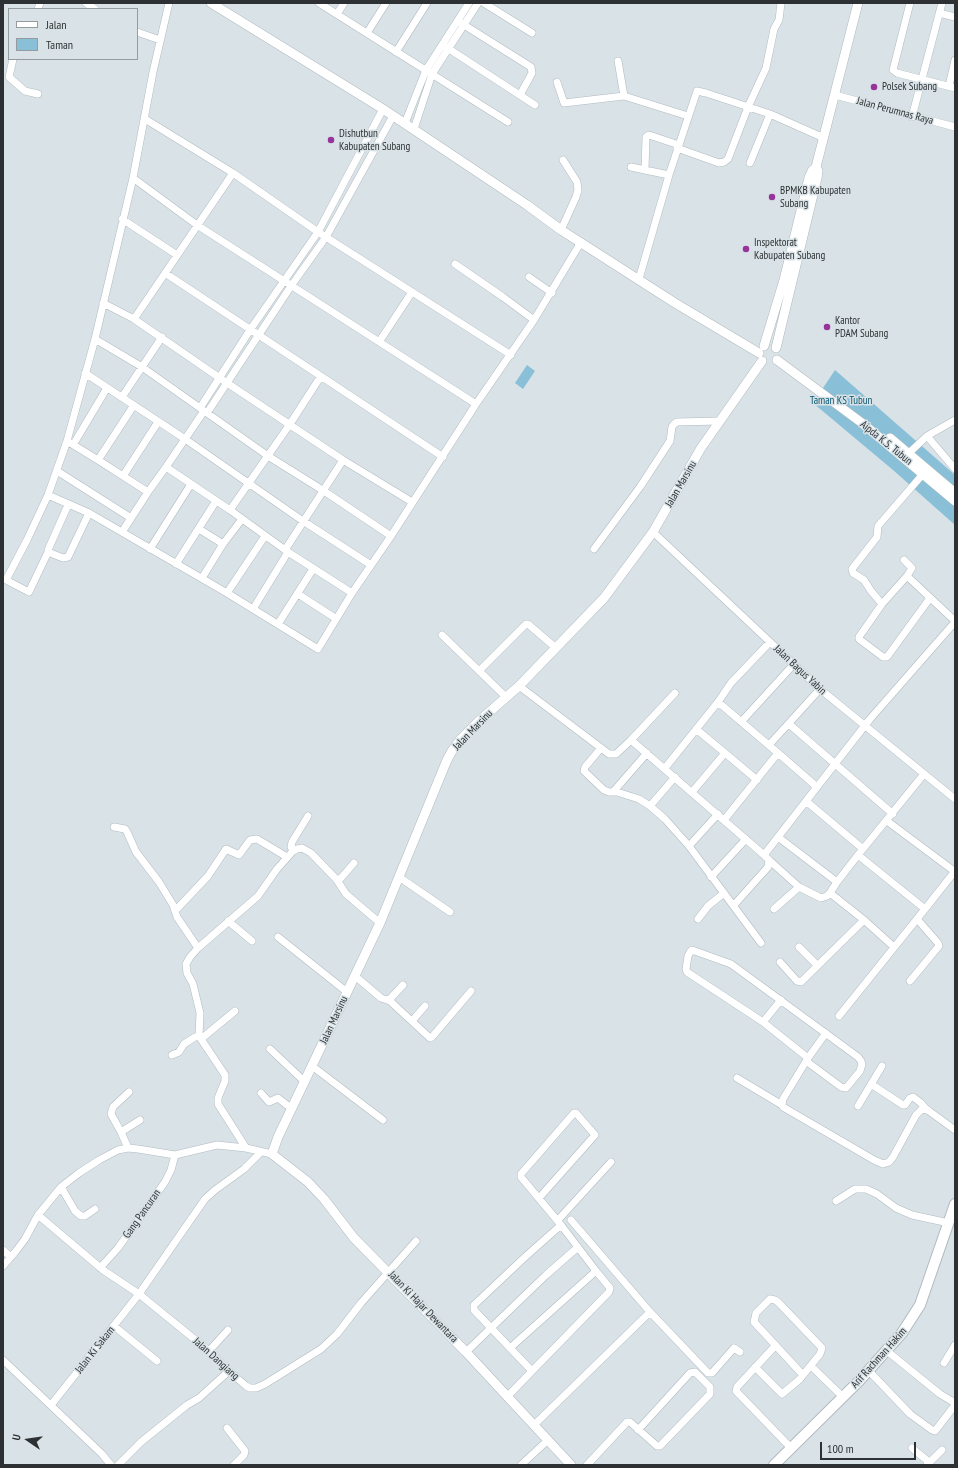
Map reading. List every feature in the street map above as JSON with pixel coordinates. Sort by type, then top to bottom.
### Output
[{"type":"main road","name":"Arif Rachman Hakim","points":[[774,1465],[843,1397],[902,1333],[917,1310],[955,1204]]},
{"type":"street","points":[[70,443],[85,373],[133,178],[160,40],[169,3]]},
{"type":"street","points":[[211,3],[405,123],[527,205],[561,230],[675,303],[762,353],[770,364],[777,354],[817,178],[818,171],[816,167],[858,3]]},
{"type":"street","points":[[319,3],[508,122]]},
{"type":"street","points":[[337,14],[344,3]]},
{"type":"street","points":[[367,33],[386,3]]},
{"type":"street","points":[[396,52],[427,3]]},
{"type":"street","points":[[405,123],[429,72],[461,22],[470,3]]},
{"type":"street","points":[[461,22],[478,3]]},
{"type":"street","points":[[484,3],[532,33]]},
{"type":"street","points":[[645,170],[645,140],[647,136],[650,135],[676,144],[678,148],[719,163],[728,159],[748,106],[766,68],[774,29],[779,20],[781,3]]},
{"type":"street","points":[[910,3],[894,70],[897,73],[952,87],[955,60]]},
{"type":"street","points":[[912,117],[942,3]]},
{"type":"street","points":[[939,13],[955,17]]},
{"type":"street","points":[[461,22],[531,66],[532,73],[520,95]]},
{"type":"street","points":[[138,32],[160,40]]},
{"type":"street","points":[[445,47],[536,105]]},
{"type":"street","points":[[13,60],[9,77],[25,91],[38,94]]},
{"type":"street","points":[[618,61],[624,96]]},
{"type":"street","points":[[414,129],[429,72]]},
{"type":"street","points":[[557,82],[564,104],[624,96],[688,116]]},
{"type":"street","points":[[639,279],[669,175],[698,90],[770,114],[824,138]]},
{"type":"street","name":"Jalan Perumnas Raya","points":[[835,95],[912,117],[955,127]]},
{"type":"street","points":[[204,410],[219,377],[318,232],[383,109]]},
{"type":"street","points":[[750,163],[770,114]]},
{"type":"street","points":[[122,532],[204,410],[227,383],[291,286],[326,237],[394,116]]},
{"type":"street","points":[[145,118],[233,173],[318,232],[511,355]]},
{"type":"street","points":[[561,230],[578,190],[577,182],[563,160]]},
{"type":"street","points":[[631,167],[669,175]]},
{"type":"street","name":"Jalan Marsinu","points":[[272,1154],[380,923],[447,760],[460,740],[495,706],[519,686],[604,598],[653,532],[701,448],[720,421],[762,353],[784,280],[809,178],[812,170],[816,167]]},
{"type":"street","points":[[134,318],[233,173]]},
{"type":"street","points":[[133,178],[197,225],[476,404]]},
{"type":"street","points":[[122,220],[177,255]]},
{"type":"street","points":[[48,495],[89,513],[202,578],[318,649],[335,618],[391,536],[476,404],[552,293],[581,242]]},
{"type":"street","points":[[455,264],[534,320]]},
{"type":"street","points":[[165,273],[443,457]]},
{"type":"street","points":[[529,277],[552,293]]},
{"type":"street","points":[[379,342],[412,292]]},
{"type":"street","points":[[103,302],[134,318],[227,383],[343,460],[412,502]]},
{"type":"street","points":[[122,397],[162,338]]},
{"type":"street","points":[[94,339],[142,367],[268,456],[391,536]]},
{"type":"street","points":[[762,353],[771,345],[777,354]]},
{"type":"street","name":"Aipda K.S. Tubun","points":[[777,354],[839,398],[909,453],[955,493]]},
{"type":"street","name":"Aipda K.S. Tubun","points":[[777,354],[955,501]]},
{"type":"street","points":[[85,373],[185,439],[303,521],[371,565]]},
{"type":"street","points":[[230,510],[290,424],[321,376]]},
{"type":"street","points":[[68,505],[29,592],[6,580],[27,540],[70,443],[107,388]]},
{"type":"street","points":[[98,460],[134,405]]},
{"type":"street","points":[[909,453],[927,436],[955,420]]},
{"type":"street","points":[[594,549],[640,486],[670,441],[672,427],[674,424],[677,422],[720,421]]},
{"type":"street","points":[[123,476],[158,422]]},
{"type":"street","points":[[927,436],[955,469]]},
{"type":"street","points":[[70,443],[148,492]]},
{"type":"street","points":[[253,609],[303,521],[343,460]]},
{"type":"street","points":[[166,467],[313,569],[352,593]]},
{"type":"street","points":[[57,472],[131,518]]},
{"type":"street","points":[[882,604],[870,592],[864,580],[853,573],[852,569],[877,536],[878,526],[923,474]]},
{"type":"street","points":[[150,549],[191,484]]},
{"type":"street","points":[[176,564],[216,501]]},
{"type":"street","points":[[48,552],[63,558],[68,558],[89,513]]},
{"type":"street","points":[[202,578],[223,544],[242,519]]},
{"type":"street","points":[[198,529],[223,544]]},
{"type":"street","name":"Jalan Bagus Yabin","points":[[653,532],[820,689],[955,799]]},
{"type":"street","points":[[227,593],[265,536]]},
{"type":"street","points":[[904,560],[912,568],[907,576],[882,604],[858,638],[886,658],[930,598]]},
{"type":"street","points":[[278,624],[313,569]]},
{"type":"street","points":[[734,905],[768,867],[766,858],[778,837],[806,801],[865,726],[955,622],[907,576]]},
{"type":"street","points":[[298,594],[335,618]]},
{"type":"street","points":[[479,671],[526,624],[528,624],[556,648]]},
{"type":"street","points":[[442,635],[506,697]]},
{"type":"street","points":[[665,768],[718,702],[731,683],[770,642]]},
{"type":"street","points":[[741,722],[794,664]]},
{"type":"street","points":[[519,686],[609,754],[616,754],[675,693]]},
{"type":"street","points":[[770,745],[820,689]]},
{"type":"street","points":[[718,702],[770,745],[817,787]]},
{"type":"street","points":[[789,724],[893,814]]},
{"type":"street","points":[[696,729],[757,780]]},
{"type":"street","points":[[631,740],[718,814],[799,887],[821,898],[830,893],[858,855],[893,814],[924,774]]},
{"type":"street","points":[[601,748],[584,767],[584,770],[604,790],[639,799],[665,819],[689,846],[761,943]]},
{"type":"street","points":[[613,792],[647,753]]},
{"type":"street","points":[[692,792],[725,753]]},
{"type":"street","points":[[724,820],[778,753]]},
{"type":"street","points":[[650,806],[675,777]]},
{"type":"street","points":[[806,801],[863,849]]},
{"type":"street","points":[[689,846],[718,814]]},
{"type":"street","points":[[293,851],[291,846],[292,842],[308,816]]},
{"type":"street","points":[[839,1016],[955,871],[887,821]]},
{"type":"street","points":[[114,827],[125,829],[136,852],[160,882],[175,911],[176,917],[198,948]]},
{"type":"street","points":[[778,837],[837,882]]},
{"type":"street","points":[[175,911],[202,883],[226,849],[238,855],[250,840],[257,839],[287,857]]},
{"type":"street","points":[[711,877],[746,839]]},
{"type":"street","points":[[246,1148],[218,1104],[221,1089],[226,1081],[225,1075],[200,1038],[200,1013],[193,984],[185,968],[190,957],[228,921],[258,896],[293,851],[302,848],[311,853],[336,880],[346,894],[380,923]]},
{"type":"street","points":[[858,855],[925,909]]},
{"type":"street","points":[[336,880],[341,878],[354,863]]},
{"type":"street","points":[[399,877],[450,912]]},
{"type":"street","points":[[774,909],[799,887]]},
{"type":"street","points":[[698,919],[708,906],[724,893]]},
{"type":"street","points":[[830,893],[864,920],[894,947]]},
{"type":"street","points":[[910,981],[939,946],[917,919]]},
{"type":"street","points":[[780,962],[797,981],[800,982],[864,920]]},
{"type":"street","points":[[228,921],[252,941]]},
{"type":"street","points":[[278,937],[348,992]]},
{"type":"street","points":[[799,946],[817,965]]},
{"type":"street","points":[[692,950],[731,964],[781,1000],[862,1061],[860,1071],[846,1088],[841,1087],[807,1060],[764,1022],[687,972],[686,969],[690,952],[692,950]]},
{"type":"street","points":[[356,976],[381,998],[389,1000],[429,1037],[432,1037],[471,991]]},
{"type":"street","points":[[389,1000],[403,985]]},
{"type":"street","points":[[764,1022],[781,1000]]},
{"type":"street","points":[[412,1021],[425,1006]]},
{"type":"street","points":[[172,1055],[179,1052],[184,1044],[195,1037],[200,1038],[235,1012]]},
{"type":"street","points":[[782,1105],[783,1099],[826,1033]]},
{"type":"street","points":[[270,1049],[305,1082]]},
{"type":"street","points":[[312,1066],[382,1120]]},
{"type":"street","points":[[858,1106],[882,1066]]},
{"type":"street","points":[[738,1078],[794,1114],[883,1164],[889,1162],[893,1157],[918,1112],[926,1109]]},
{"type":"street","points":[[871,1084],[905,1106],[909,1099],[913,1097],[926,1109],[955,1130]]},
{"type":"street","points":[[128,1148],[121,1132],[110,1114],[113,1107],[129,1092]]},
{"type":"street","points":[[260,1093],[269,1102],[278,1098],[292,1109]]},
{"type":"street","points":[[508,1396],[609,1292],[610,1288],[559,1222],[521,1178],[521,1174],[574,1113],[576,1113],[595,1134],[539,1198]]},
{"type":"street","points":[[121,1132],[140,1120]]},
{"type":"street","points":[[3,1266],[25,1239],[38,1215],[61,1188],[79,1172],[118,1150],[128,1148],[175,1155],[218,1145],[246,1148],[272,1154]]},
{"type":"street","name":"Jalan Ki Sakam","points":[[52,1405],[139,1294],[205,1199],[244,1169],[261,1152]]},
{"type":"street","name":"Jalan Ki Hajar Dewantara","points":[[272,1154],[308,1182],[324,1199],[354,1238],[466,1352],[571,1465]]},
{"type":"street","name":"Gang Pancuran","points":[[100,1268],[118,1248],[165,1182],[171,1170],[175,1155]]},
{"type":"street","points":[[532,1371],[474,1310],[473,1307],[559,1222],[611,1162]]},
{"type":"street","points":[[61,1188],[75,1211],[81,1216],[85,1216],[95,1209]]},
{"type":"street","points":[[836,1201],[854,1189],[866,1189],[877,1194],[896,1208],[912,1215],[949,1223]]},
{"type":"street","name":"Jalan Dangiang","points":[[38,1215],[100,1268],[139,1294],[209,1351],[229,1371],[250,1388],[256,1388],[265,1384],[321,1349],[337,1334],[361,1303],[389,1272]]},
{"type":"street","points":[[571,1220],[650,1312],[709,1374],[712,1374],[735,1348],[740,1352]]},
{"type":"street","points":[[389,1272],[392,1266],[416,1241]]},
{"type":"street","points":[[466,1352],[546,1275],[578,1247]]},
{"type":"street","points":[[3,1250],[11,1257]]},
{"type":"street","points":[[510,1348],[596,1271]]},
{"type":"street","points":[[755,1367],[782,1394],[800,1379],[820,1354],[822,1348],[775,1300],[772,1299],[768,1300],[756,1313],[753,1320],[775,1346],[803,1374]]},
{"type":"street","points":[[534,1425],[650,1312]]},
{"type":"street","points":[[114,1326],[157,1361]]},
{"type":"street","points":[[209,1351],[228,1330]]},
{"type":"street","points":[[944,1363],[955,1345]]},
{"type":"street","points":[[775,1346],[737,1387],[737,1393],[791,1448]]},
{"type":"street","points":[[868,1371],[910,1414],[935,1431],[955,1404],[940,1394],[887,1351]]},
{"type":"street","points":[[3,1360],[52,1405],[102,1454],[111,1465]]},
{"type":"street","points":[[811,1366],[843,1397]]},
{"type":"street","points":[[118,1465],[141,1442],[187,1405],[199,1398],[229,1371]]},
{"type":"street","points":[[588,1465],[627,1422],[629,1422],[638,1430],[657,1446],[660,1446],[710,1394],[710,1387],[695,1372],[690,1373],[638,1430]]},
{"type":"street","points":[[227,1428],[245,1451],[244,1455],[234,1465]]},
{"type":"street","points":[[525,1464],[548,1440]]},
{"type":"street","points":[[912,1448],[928,1464],[942,1450]]},
{"type":"green space","points":[[527,365],[535,371],[523,389],[515,383]]},
{"type":"green space","name":"Taman KS Tubun","points":[[835,370],[955,475],[955,525],[893,470],[813,403]]},
{"type":"place","name":"Polsek Subang","points":[[874,87]]},
{"type":"place","name":"Dishutbun Kabupaten Subang","points":[[331,140]]},
{"type":"place","name":"BPMKB Kabupaten Subang","points":[[772,197]]},
{"type":"place","name":"Inspektorat Kabupaten Subang","points":[[746,249]]},
{"type":"place","name":"Kantor PDAM Subang","points":[[827,327]]}]
